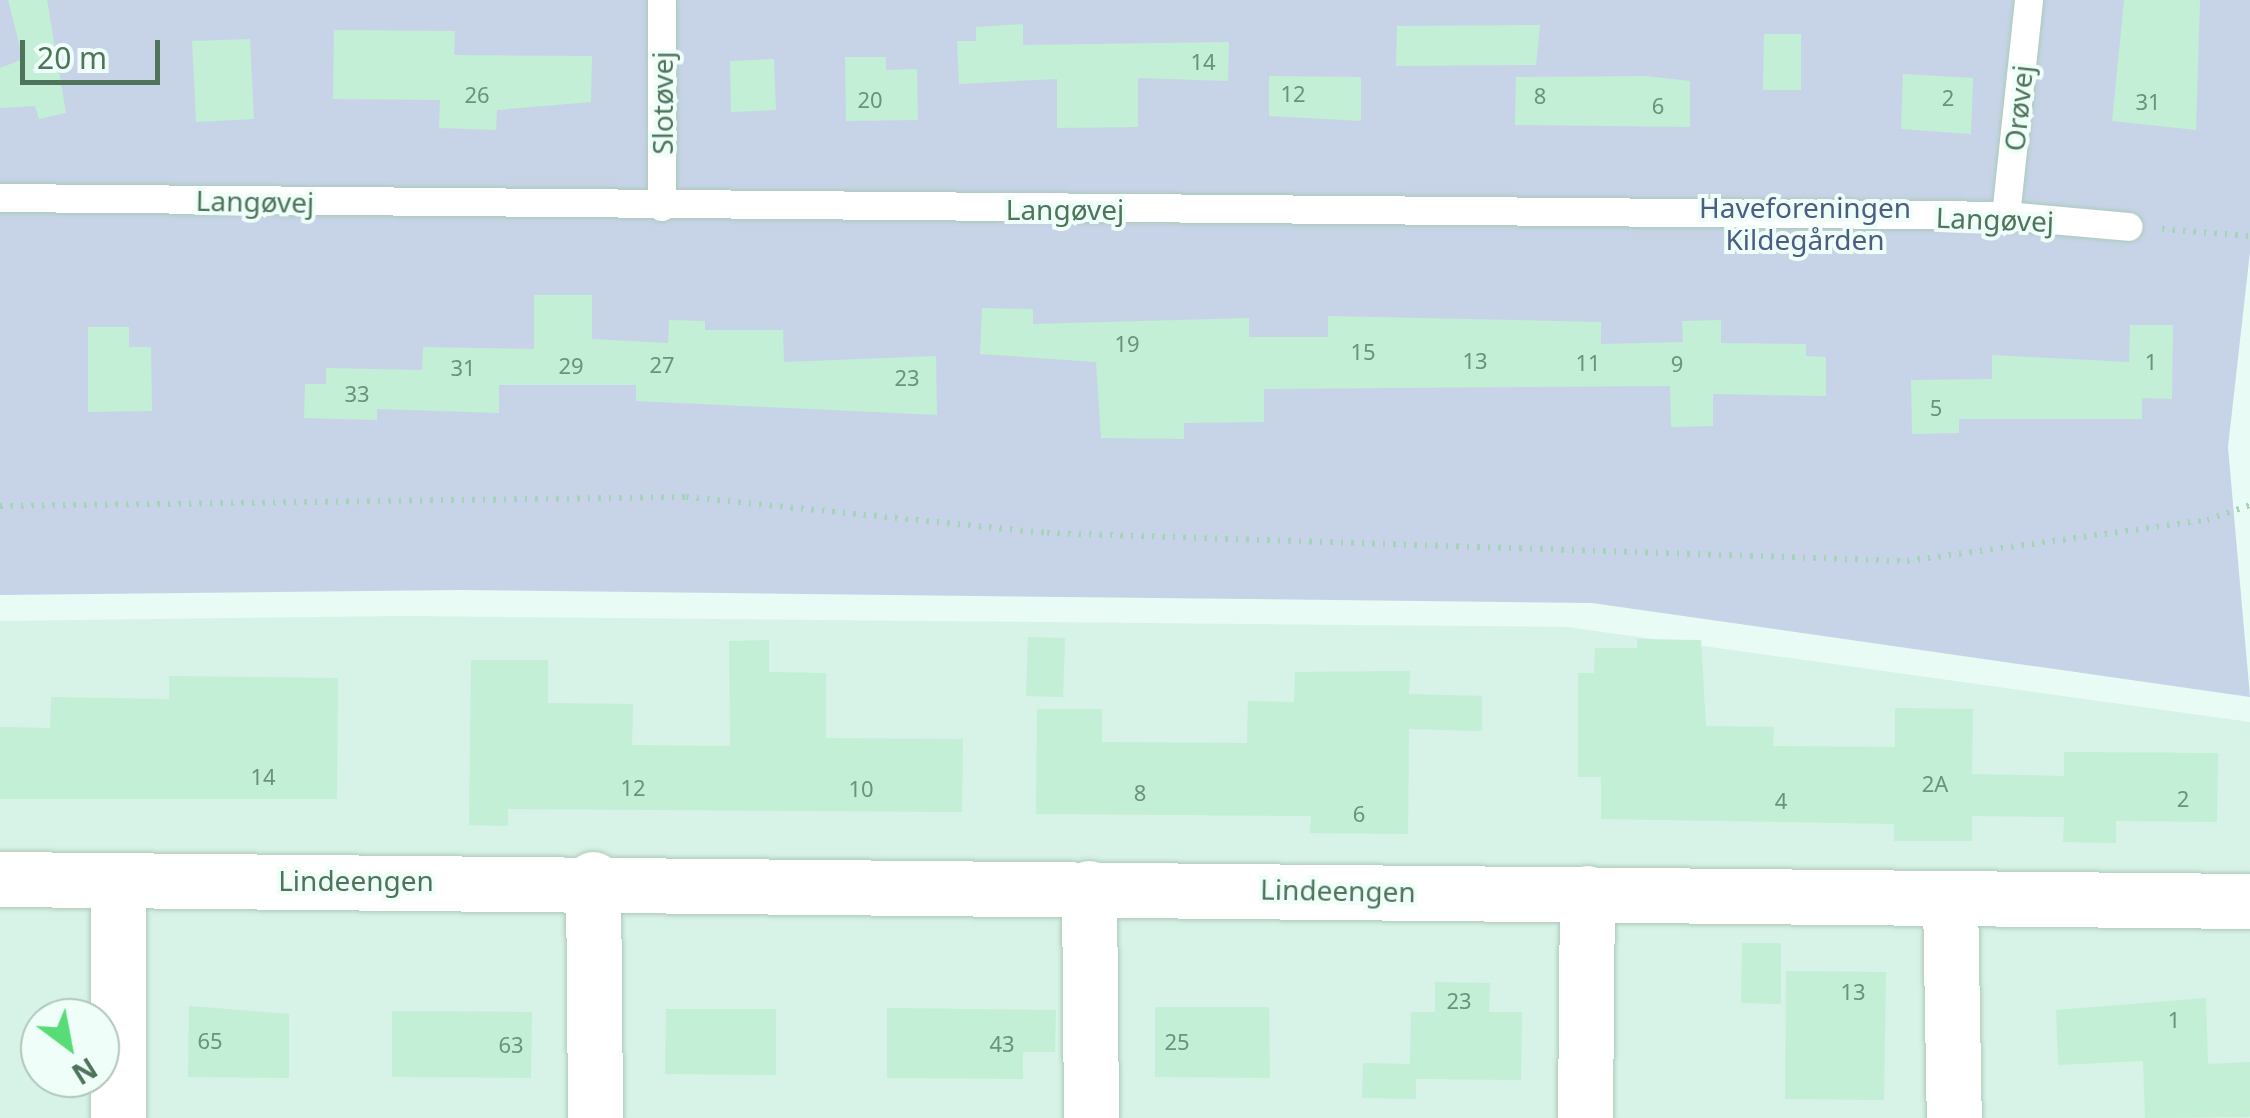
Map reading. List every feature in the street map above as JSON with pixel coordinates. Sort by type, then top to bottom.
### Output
[{"type":"street","name":"Lindeengen","points":[[0,879],[593,879],[2250,901]]},
{"type":"street","points":[[593,879],[595,1118]]},
{"type":"street","points":[[118,881],[118,1118]]},
{"type":"street","points":[[1089,888],[1091,1118]]},
{"type":"street","points":[[1585,1118],[1586,893]]},
{"type":"street","points":[[1950,900],[1954,1118]]},
{"type":"lane","name":"Slotøvej","points":[[662,0],[662,206]]},
{"type":"lane","name":"Orøvej","points":[[2006,216],[2029,0]]},
{"type":"lane","name":"Langøvej","points":[[0,198],[2006,216],[2129,227]]},
{"type":"path","points":[[2129,227],[2250,236]]},
{"type":"path","points":[[0,506],[686,497],[1046,533],[1907,561],[2207,520],[2250,504]]},
{"type":"shaded area","points":[[402,616],[1567,627],[2250,722],[2250,1118],[0,1118],[0,621]]},
{"type":"green space","name":"Haveforeningen Kildegården","points":[[0,0],[2250,0],[2250,252],[2228,447],[2250,697],[1592,603],[460,590],[0,595]]},
{"type":"building","points":[[8,0],[47,0],[66,113],[39,119],[35,106],[0,108],[0,68],[23,59]]},
{"type":"building","points":[[2124,0],[2200,0],[2196,130],[2112,121]]},
{"type":"building","points":[[1023,24],[1023,45],[1229,42],[1228,81],[1138,78],[1138,127],[1057,128],[1057,79],[959,84],[957,41],[976,41],[976,27]]},
{"type":"building","points":[[1540,25],[1536,65],[1396,66],[1397,26]]},
{"type":"building","points":[[334,30],[455,31],[454,55],[592,56],[591,102],[497,110],[496,130],[439,128],[440,100],[333,99]]},
{"type":"building","points":[[1764,34],[1801,34],[1801,90],[1763,90]]},
{"type":"building","points":[[250,39],[254,119],[196,122],[192,41]]},
{"type":"building","points":[[845,57],[886,57],[886,70],[917,69],[918,120],[846,121]]},
{"type":"building","points":[[774,59],[776,110],[731,112],[730,61]]},
{"type":"building","points":[[1903,74],[1973,78],[1971,134],[1901,129]]},
{"type":"building","points":[[1269,76],[1361,77],[1361,121],[1269,116]]},
{"type":"building","points":[[1645,76],[1690,81],[1690,127],[1515,125],[1516,77]]},
{"type":"building","points":[[534,295],[592,295],[592,339],[668,343],[669,320],[705,321],[705,330],[783,330],[784,362],[936,356],[937,415],[636,401],[636,385],[499,385],[499,413],[377,409],[377,420],[304,418],[305,384],[326,384],[326,368],[422,370],[423,347],[534,349]]},
{"type":"building","points":[[982,308],[1033,309],[1033,324],[1249,318],[1249,337],[1328,337],[1328,316],[1601,322],[1601,344],[1683,342],[1682,321],[1721,320],[1721,343],[1806,344],[1806,356],[1826,357],[1826,396],[1713,394],[1713,426],[1671,427],[1670,386],[1264,389],[1264,422],[1184,423],[1184,439],[1101,438],[1096,362],[980,354]]},
{"type":"building","points":[[2130,325],[2173,325],[2172,399],[2142,398],[2142,419],[1959,419],[1959,433],[1912,434],[1911,380],[1992,379],[1992,355],[2129,362]]},
{"type":"building","points":[[88,327],[129,327],[129,347],[151,347],[152,411],[88,412]]},
{"type":"building","points":[[1028,637],[1065,638],[1063,697],[1026,696]]},
{"type":"building","points":[[1637,639],[1701,640],[1706,726],[1774,727],[1773,746],[1895,747],[1895,708],[1973,709],[1972,774],[2064,776],[2064,752],[2218,753],[2217,822],[2116,821],[2116,843],[2063,842],[2064,817],[1972,816],[1972,841],[1894,841],[1894,824],[1601,819],[1601,777],[1578,777],[1578,673],[1594,673],[1595,648],[1637,648]]},
{"type":"building","points":[[769,640],[769,672],[826,673],[826,738],[963,739],[962,812],[508,809],[508,826],[469,825],[471,660],[548,660],[548,703],[633,704],[632,745],[730,746],[729,641]]},
{"type":"building","points":[[1410,671],[1409,694],[1482,696],[1482,731],[1409,729],[1408,834],[1310,833],[1311,816],[1036,814],[1037,709],[1102,709],[1102,742],[1247,743],[1248,701],[1294,702],[1295,672]]},
{"type":"building","points":[[169,676],[338,678],[337,799],[0,799],[0,727],[50,728],[51,697],[169,699]]},
{"type":"building","points":[[1742,943],[1781,943],[1781,1004],[1741,1003]]},
{"type":"building","points":[[1786,971],[1886,972],[1884,1100],[1785,1099]]},
{"type":"building","points":[[1435,982],[1490,983],[1489,1012],[1522,1012],[1521,1080],[1416,1079],[1416,1099],[1362,1098],[1363,1063],[1410,1064],[1411,1012],[1435,1012]]},
{"type":"building","points":[[2206,998],[2208,1064],[2250,1062],[2250,1117],[2145,1118],[2143,1061],[2058,1065],[2056,1010]]},
{"type":"building","points":[[189,1006],[289,1014],[289,1078],[188,1077]]},
{"type":"building","points":[[1155,1007],[1269,1007],[1270,1078],[1155,1077]]},
{"type":"building","points":[[887,1008],[1056,1010],[1055,1052],[1023,1052],[1023,1079],[887,1078]]},
{"type":"building","points":[[666,1009],[776,1009],[776,1075],[665,1074]]},
{"type":"building","points":[[392,1011],[532,1012],[531,1078],[392,1077]]}]
